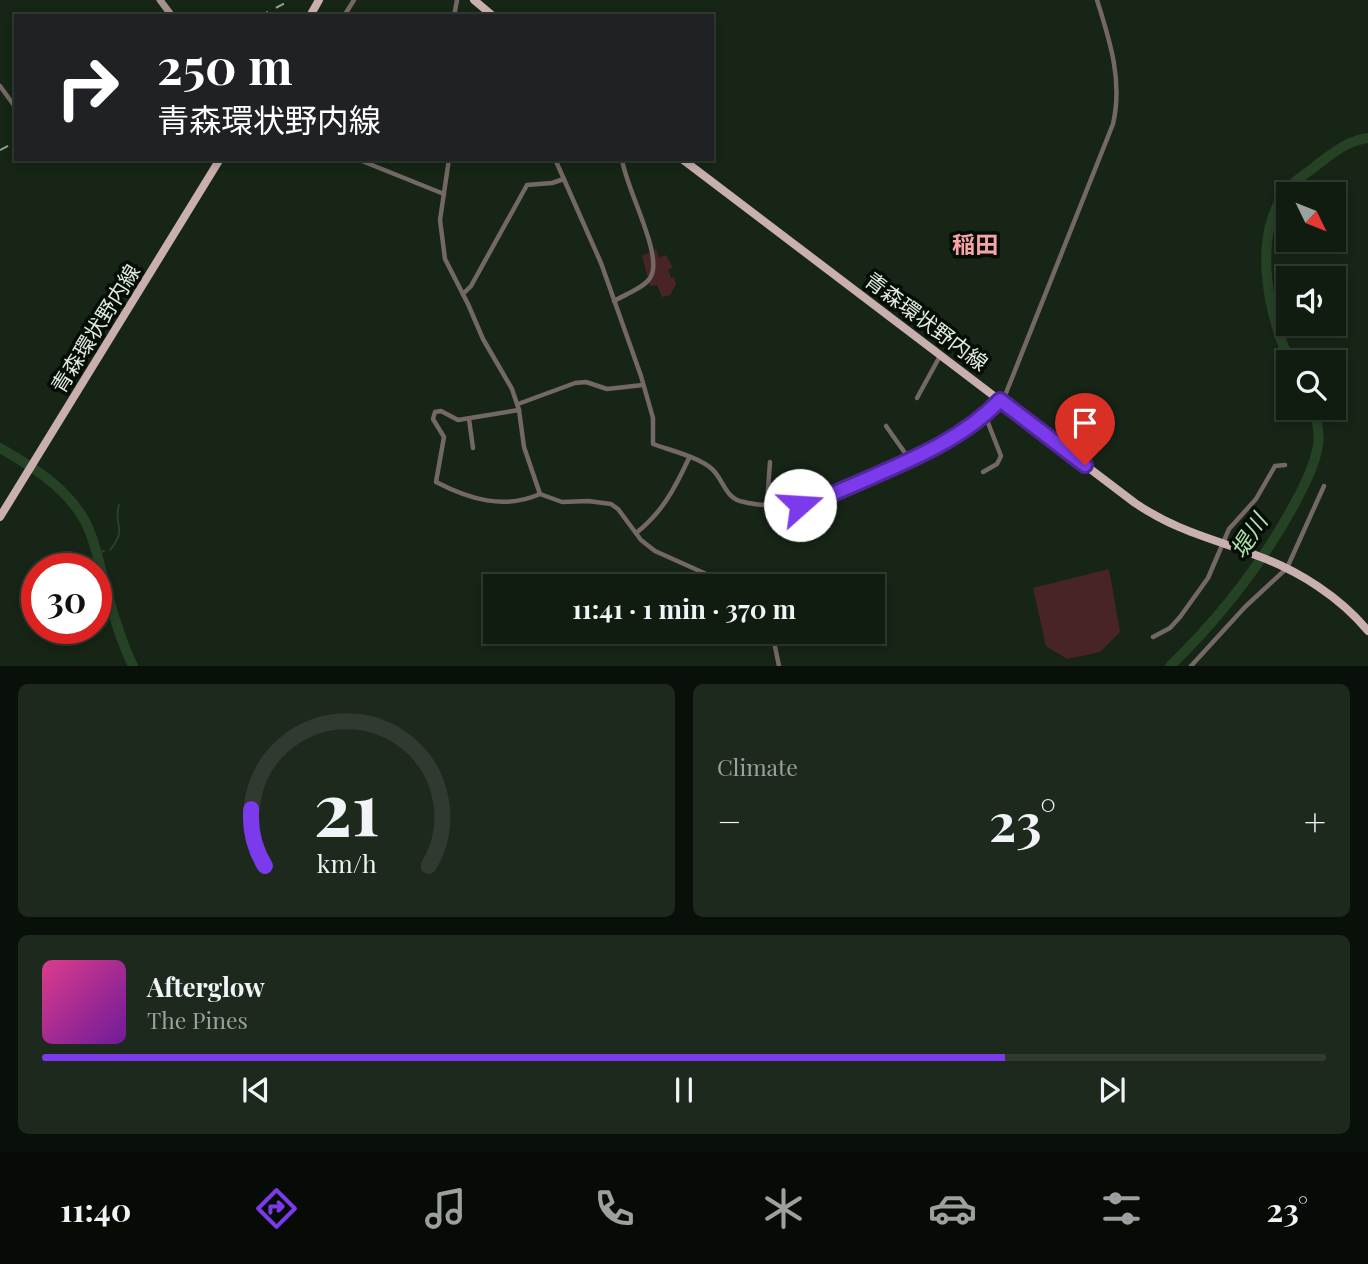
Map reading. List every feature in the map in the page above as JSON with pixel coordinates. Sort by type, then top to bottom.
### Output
[{"type":"main road","points":[[474,0],[491,14]]},
{"type":"main road","name":"青森環状野内線","points":[[0,517],[219,161]]},
{"type":"main road","name":"青森環状野内線","points":[[685,161],[1149,512],[1179,529],[1282,566],[1322,589],[1368,631]]},
{"type":"street","points":[[556,161],[601,263],[643,385],[653,418],[653,444],[711,469],[725,490],[737,500],[767,504],[806,504],[910,460],[953,437],[985,415],[1007,390],[1114,124],[1117,83],[1115,61],[1097,0]]},
{"type":"street","points":[[0,86],[14,105]]},
{"type":"street","points":[[362,161],[444,194]]},
{"type":"street","points":[[449,161],[440,220],[443,253],[483,339],[502,368],[519,407],[524,447],[540,494]]},
{"type":"street","points":[[614,301],[647,282],[653,269],[651,243],[632,197],[623,161]]},
{"type":"street","points":[[463,294],[471,285],[527,185],[564,179]]},
{"type":"street","points":[[916,398],[941,355]]},
{"type":"street","points":[[643,385],[607,389],[586,382],[575,383],[519,407],[469,419],[454,419],[438,411],[433,414],[434,421],[444,437],[436,482],[471,498],[485,501],[516,501],[540,494],[562,502],[588,500],[611,504],[622,513],[635,533],[648,546],[663,556],[707,574]]},
{"type":"street","points":[[983,472],[997,464],[1001,456],[985,415]]},
{"type":"street","points":[[469,419],[473,448]]},
{"type":"street","points":[[886,426],[910,460]]},
{"type":"street","points":[[635,533],[655,517],[689,458]]},
{"type":"street","points":[[767,504],[770,462]]},
{"type":"street","points":[[1153,637],[1170,628],[1180,617],[1208,578],[1227,545],[1230,528],[1256,499],[1275,466],[1285,464]]},
{"type":"street","points":[[1191,666],[1282,566],[1324,486]]},
{"type":"street","points":[[776,644],[779,666]]},
{"type":"shaded area","points":[[656,249],[659,258],[666,255],[673,268],[668,270],[676,284],[670,295],[662,297],[657,285],[650,286],[642,256]]},
{"type":"shaded area","points":[[1109,569],[1120,632],[1100,652],[1067,659],[1046,646],[1033,588]]},
{"type":"waterway","name":"堤川","points":[[1285,350],[1275,320],[1267,272],[1270,224],[1279,203],[1298,179],[1341,148],[1368,138]]},
{"type":"waterway","name":"堤川","points":[[1170,666],[1206,629],[1268,549],[1312,468],[1319,435],[1316,420]]},
{"type":"waterway","points":[[0,448],[36,470],[58,488],[85,521],[119,632],[133,666]]},
{"type":"waterway","points":[[110,550],[118,537],[119,505]]},
{"type":"waterway","points":[[98,553],[104,551]]},
{"type":"railway","points":[[264,14],[291,0]]},
{"type":"railway","points":[[0,150],[14,143]]},
{"type":"district","name":"稲田","points":[[975,245]]},
{"type":"route","points":[[800,505],[837,492],[938,446],[968,428],[1000,400],[1085,465]]}]
